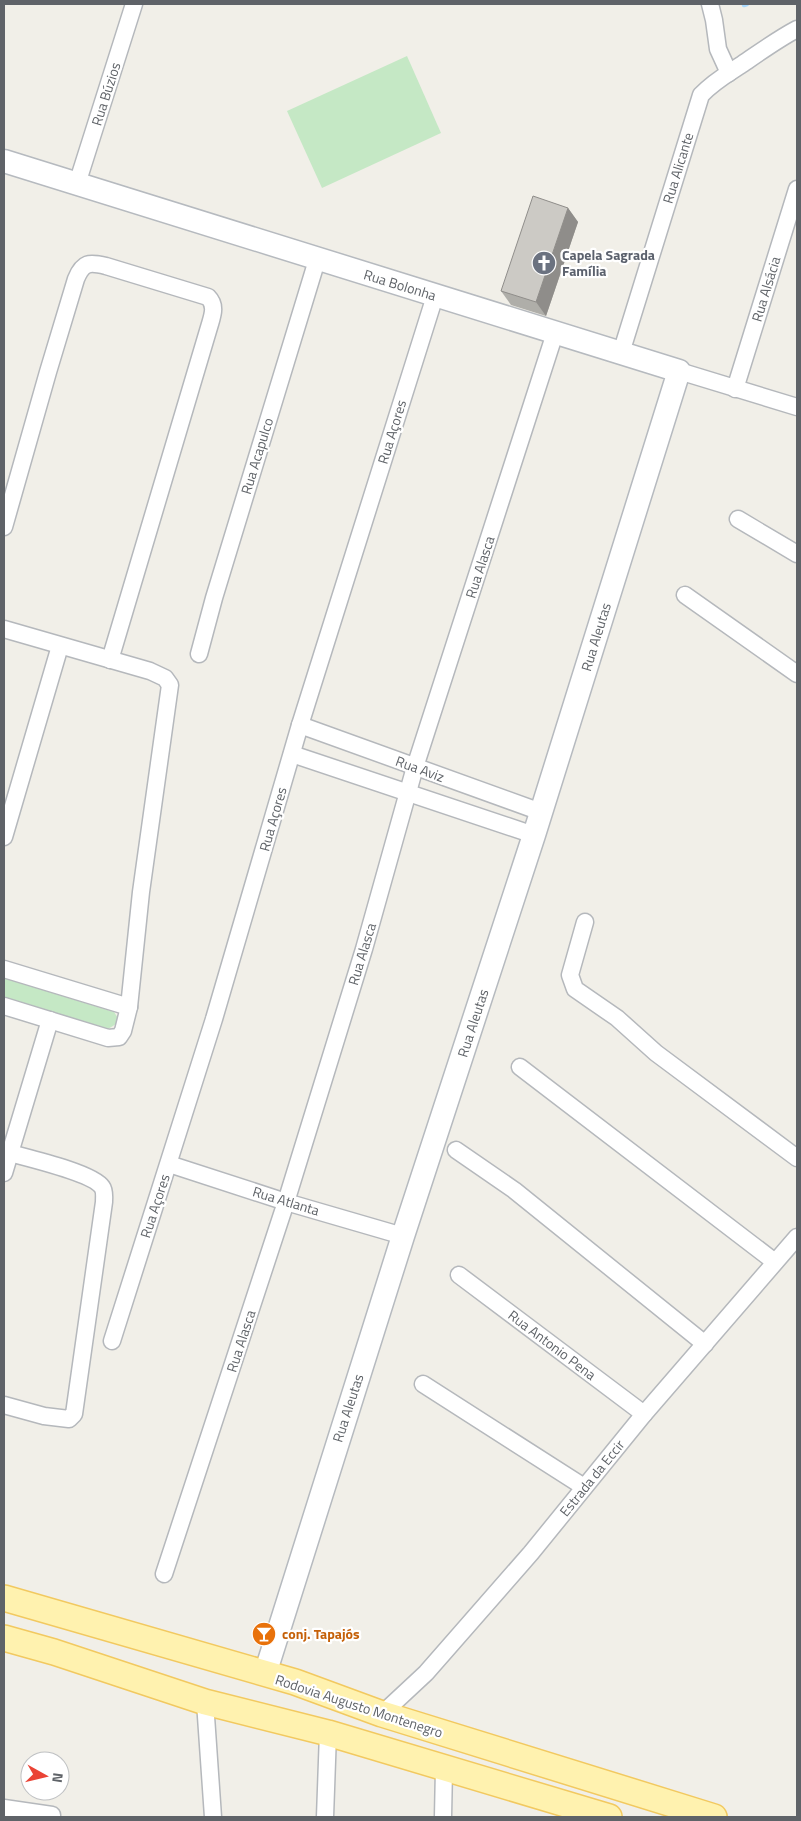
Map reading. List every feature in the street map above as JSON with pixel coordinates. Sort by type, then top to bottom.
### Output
[{"type":"main road","name":"Rodovia Augusto Montenegro","points":[[4,1598],[295,1682],[382,1714],[714,1817]]},
{"type":"main road","points":[[4,1638],[54,1652],[205,1702],[328,1733],[609,1817]]},
{"type":"street","name":"Rua Búzios","points":[[77,184],[134,4]]},
{"type":"street","points":[[710,4],[718,49],[729,73]]},
{"type":"street","name":"Rua Alicante","points":[[621,353],[701,95],[709,86],[783,36],[797,29]]},
{"type":"street","name":"Rua Bolonha","points":[[4,161],[317,260],[797,407]]},
{"type":"street","name":"Rua Alsácia","points":[[735,389],[797,189]]},
{"type":"street","name":"Rua Acapulco","points":[[199,654],[214,598],[317,260]]},
{"type":"street","points":[[4,527],[76,280],[84,265],[94,263],[106,266],[208,297],[213,306],[210,324],[110,660]]},
{"type":"street","name":"Rua Açores","points":[[112,1341],[214,1019],[300,725],[434,296]]},
{"type":"street","name":"Rua Alasca","points":[[164,1574],[286,1202],[364,949],[415,767],[556,333]]},
{"type":"street","name":"Rua Aleutas","points":[[265,1674],[403,1236],[534,835],[679,371]]},
{"type":"street","points":[[738,519],[797,554]]},
{"type":"street","points":[[684,595],[797,674]]},
{"type":"street","points":[[4,629],[150,671],[165,678],[170,685],[141,892],[129,1007],[124,1031],[121,1036],[114,1038],[96,1035],[4,1006]]},
{"type":"street","points":[[4,837],[60,646]]},
{"type":"street","name":"Rua Aviz","points":[[300,725],[541,812]]},
{"type":"street","name":"Rua Aviz","points":[[292,754],[534,835]]},
{"type":"street","points":[[585,922],[570,976],[574,989],[617,1018],[656,1053],[797,1158]]},
{"type":"street","points":[[4,969],[129,1007]]},
{"type":"street","points":[[4,1173],[50,1020]]},
{"type":"street","points":[[520,1067],[775,1262]]},
{"type":"street","points":[[456,1150],[514,1190],[705,1344]]},
{"type":"street","points":[[4,1405],[59,1419],[69,1420],[74,1414],[104,1202],[102,1186],[90,1177],[10,1153]]},
{"type":"street","name":"Rua Atlanta","points":[[169,1164],[286,1202],[403,1236]]},
{"type":"street","name":"Estrada da Eccir","points":[[382,1714],[426,1673],[531,1553],[644,1414],[797,1237]]},
{"type":"street","name":"Rua Antonio Pena","points":[[459,1275],[644,1414]]},
{"type":"street","points":[[423,1384],[584,1487]]},
{"type":"street","points":[[205,1702],[213,1817]]},
{"type":"street","points":[[324,1817],[328,1733]]},
{"type":"street","points":[[443,1817],[444,1768]]},
{"type":"street","points":[[4,1808],[52,1815]]},
{"type":"green space","points":[[407,56],[441,133],[322,188],[287,111]]},
{"type":"green space","points":[[4,978],[114,1012],[118,1018],[116,1024],[108,1029],[4,998]]},
{"type":"building","points":[[533,196],[568,208],[536,302],[501,291]]},
{"type":"place","name":"Capela Sagrada Família","points":[[544,263]]},
{"type":"place","name":"conj. Tapajós","points":[[264,1634]]}]
